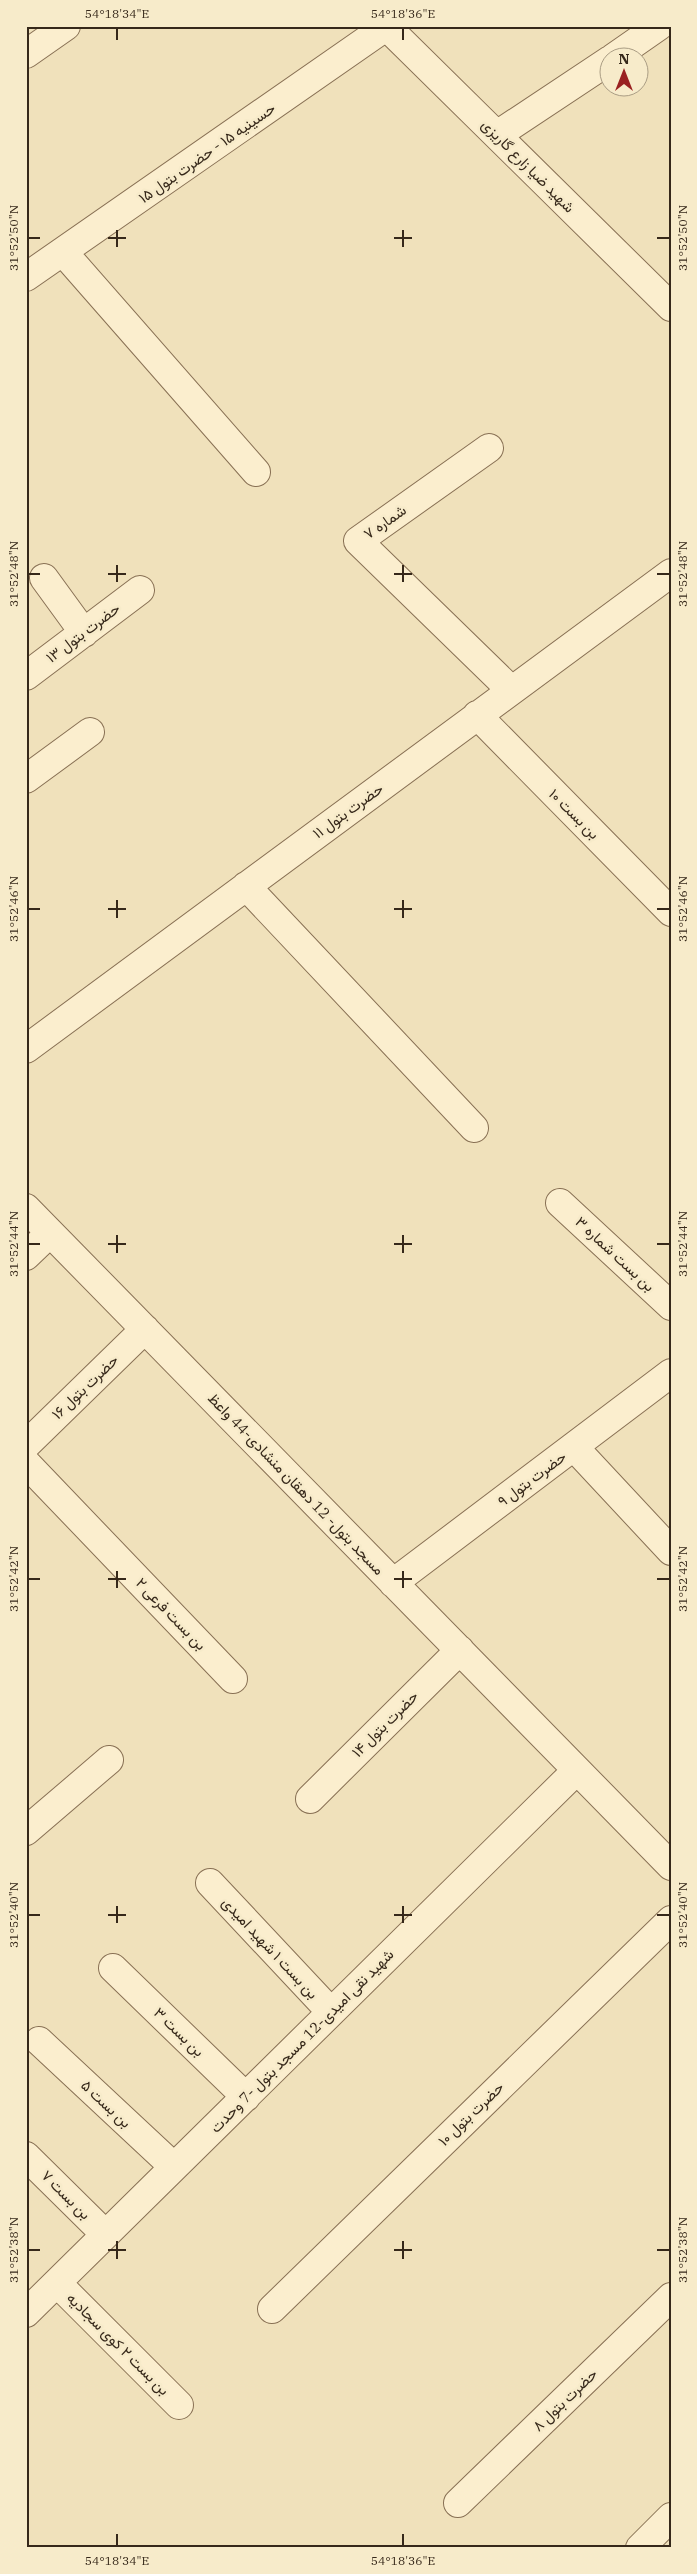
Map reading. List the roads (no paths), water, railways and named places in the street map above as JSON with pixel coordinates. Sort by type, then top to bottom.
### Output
[{"type":"street","points":[[26,54],[66,26]]},
{"type":"street","name":"شهید ضیا زارع گاریزی","points":[[386,26],[671,306]]},
{"type":"street","name":"حسینیه ۱۵ - حضرت بتول ۱۵","points":[[26,277],[386,26]]},
{"type":"street","points":[[627,48],[659,26]]},
{"type":"street","points":[[497,136],[600,67]]},
{"type":"street","points":[[64,252],[256,472]]},
{"type":"street","name":"شماره ۷","points":[[489,448],[358,541],[511,690]]},
{"type":"street","name":"حضرت بتول ۱۱","points":[[26,1049],[671,573]]},
{"type":"street","points":[[44,578],[84,633]]},
{"type":"street","name":"حضرت بتول ۱۳","points":[[26,676],[140,590]]},
{"type":"street","name":"بن بست ۱۰","points":[[477,715],[671,912]]},
{"type":"street","points":[[26,779],[90,732]]},
{"type":"street","points":[[246,886],[474,1128]]},
{"type":"street","name":"بن بست شماره ۳","points":[[560,1203],[671,1306]]},
{"type":"street","name":"مسجد بتول- 12 دهقان منشادی-44 واعظ","points":[[26,1208],[671,1866]]},
{"type":"street","points":[[26,1256],[50,1233]]},
{"type":"street","name":"حضرت بتول ۱۶","points":[[26,1445],[145,1329]]},
{"type":"street","name":"حضرت بتول ۹","points":[[393,1583],[671,1373]]},
{"type":"street","points":[[574,1447],[671,1551]]},
{"type":"street","name":"بن بست فرعی ۲","points":[[26,1463],[233,1679]]},
{"type":"street","name":"حضرت بتول ۱۴","points":[[310,1799],[460,1650]]},
{"type":"street","points":[[26,1831],[109,1760]]},
{"type":"street","name":"شهید نقی امیدی-12 مسجد بتول -7 وحدت","points":[[26,2313],[577,1770]]},
{"type":"street","name":"بن بست ۱ شهید امیدی","points":[[210,1883],[331,2012]]},
{"type":"street","name":"حضرت بتول ۱۰","points":[[272,2308],[671,1920]]},
{"type":"street","name":"بن بست ۳","points":[[113,1968],[246,2097]]},
{"type":"street","name":"بن بست ۵","points":[[39,2041],[174,2167]]},
{"type":"street","name":"بن بست ۷","points":[[26,2156],[105,2234]]},
{"type":"street","name":"بن بست ۲ کوی سجادیه","points":[[57,2283],[179,2404]]},
{"type":"street","name":"حضرت بتول ۸","points":[[458,2504],[671,2297]]},
{"type":"street","points":[[640,2548],[671,2517]]}]
